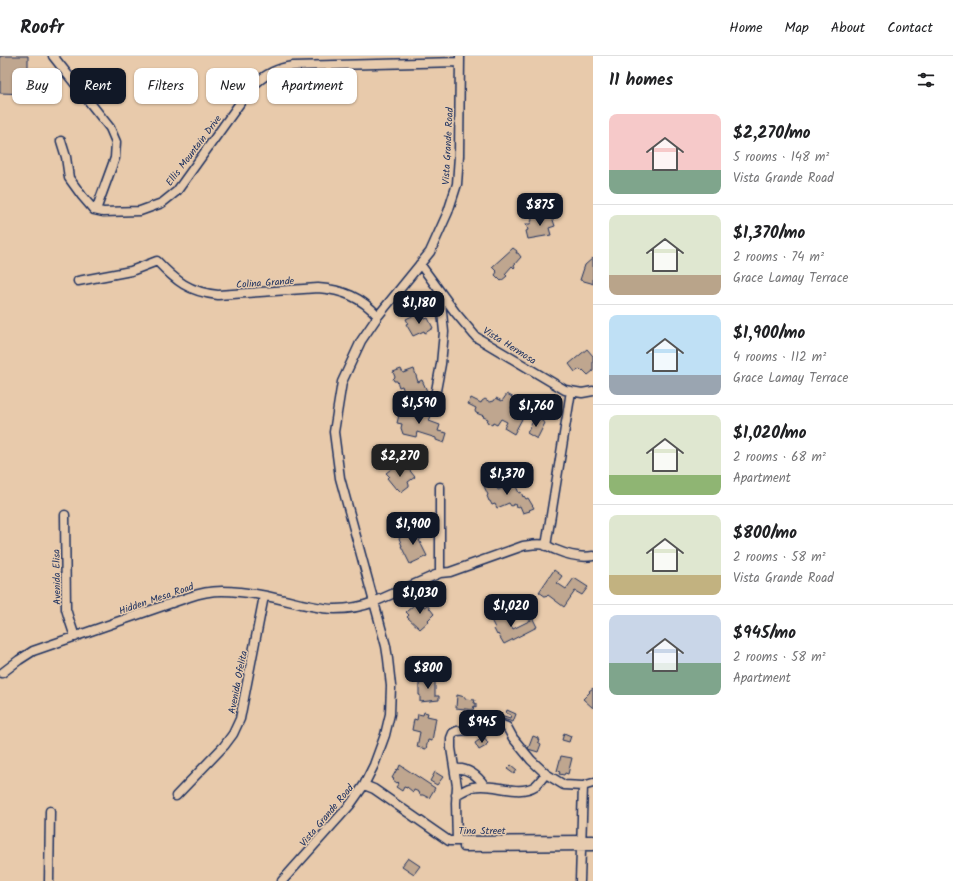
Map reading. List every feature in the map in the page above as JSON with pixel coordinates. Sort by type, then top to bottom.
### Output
[{"type":"street","points":[[53,56],[110,128],[116,142],[115,158],[95,210],[82,196],[69,178],[66,157],[61,141]]},
{"type":"street","name":"Ellis Mountain Drive","points":[[95,210],[103,212],[140,211],[162,203],[177,191],[250,89],[261,78],[274,70],[293,66],[460,59]]},
{"type":"street","name":"Vista Grande Road","points":[[282,881],[350,805],[364,785],[383,742],[390,714],[391,686],[388,659],[340,478],[334,432],[342,382],[361,341],[378,316],[430,252],[448,212],[456,184],[459,156],[460,59]]},
{"type":"street","name":"Colina Grande","points":[[78,280],[131,271],[157,261],[177,280],[190,288],[204,293],[218,295],[318,288],[328,289],[354,297],[367,305],[378,316]]},
{"type":"street","name":"Vista Hermosa","points":[[420,264],[456,314],[476,337],[565,390],[582,393],[593,391]]},
{"type":"street","points":[[434,400],[441,364],[444,332],[440,292]]},
{"type":"street","points":[[546,546],[571,391]]},
{"type":"street","points":[[440,487],[440,573]]},
{"type":"street","name":"Avenida Elisa","points":[[65,515],[66,609],[76,637]]},
{"type":"street","name":"Hidden Mesa Road","points":[[2,673],[33,651],[205,592],[229,591],[264,596],[330,609],[347,609],[356,608],[374,602],[440,573],[450,572],[523,546],[534,544],[546,546],[573,556],[593,556]]},
{"type":"street","name":"Avenida Ofelita","points":[[176,796],[224,746],[240,719],[264,596]]},
{"type":"street","points":[[457,841],[457,786],[451,748],[451,738],[456,730],[487,728],[499,724],[507,727],[513,738],[531,760],[546,774],[564,785],[583,786],[593,783]]},
{"type":"street","points":[[455,769],[459,768],[467,770],[480,779],[484,785]]},
{"type":"street","points":[[456,796],[466,789],[484,785],[514,790],[528,789],[535,786],[546,774]]},
{"type":"street","name":"Tina Street","points":[[364,785],[374,789],[449,841],[582,843],[593,840]]},
{"type":"street","points":[[580,881],[583,786]]},
{"type":"street","points":[[49,881],[50,811]]},
{"type":"street","points":[[464,847],[582,843],[593,846]]},
{"type":"building","points":[[0,56],[28,56],[28,68],[12,68],[12,93],[0,93]]},
{"type":"building","points":[[546,214],[547,218],[552,217],[555,226],[549,228],[551,235],[528,239],[526,224],[530,224],[532,220],[531,217]]},
{"type":"building","points":[[513,248],[521,257],[514,265],[515,267],[514,268],[512,266],[505,274],[507,276],[501,281],[495,275],[497,272],[492,267]]},
{"type":"building","points":[[593,258],[593,284],[580,280],[585,265]]},
{"type":"building","points":[[416,314],[418,318],[423,315],[425,319],[428,318],[433,328],[425,333],[424,331],[413,336],[406,324],[408,323],[406,319]]},
{"type":"building","points":[[587,349],[593,356],[593,371],[588,375],[580,369],[575,372],[569,364]]},
{"type":"building","points":[[401,369],[403,373],[414,369],[418,382],[422,380],[427,391],[407,398],[402,386],[399,387],[397,381],[394,381],[393,379],[395,377],[393,372]]},
{"type":"building","points":[[507,394],[516,399],[511,408],[517,411],[515,415],[522,419],[514,434],[504,428],[507,422],[501,419],[497,425],[493,423],[492,425],[487,422],[488,419],[483,417],[484,416],[476,413],[476,408],[468,404],[471,398],[481,403],[485,399],[490,402],[494,401],[496,398],[502,401]]},
{"type":"building","points":[[396,409],[401,409],[418,415],[419,412],[431,416],[429,421],[440,425],[438,431],[447,433],[444,443],[436,440],[436,438],[417,432],[416,437],[403,434],[401,428],[402,424],[397,423],[399,415],[396,414]]},
{"type":"building","points":[[535,417],[545,423],[537,439],[527,433]]},
{"type":"building","points":[[395,466],[398,469],[401,466],[405,469],[407,467],[415,477],[408,482],[409,486],[401,492],[397,488],[396,489],[387,478],[389,476],[386,473]]},
{"type":"building","points":[[493,478],[498,490],[503,488],[505,492],[507,491],[505,489],[507,487],[515,484],[519,493],[521,492],[523,497],[524,496],[526,499],[528,498],[534,508],[523,513],[520,506],[516,508],[515,504],[511,506],[509,503],[497,508],[495,504],[492,505],[482,482]]},
{"type":"building","points":[[418,527],[423,538],[419,540],[427,556],[410,564],[401,546],[399,538]]},
{"type":"building","points":[[554,570],[562,576],[557,583],[566,589],[574,578],[588,587],[582,595],[575,591],[564,607],[548,595],[546,597],[539,592]]},
{"type":"building","points":[[415,604],[417,607],[421,604],[424,607],[427,605],[434,614],[420,629],[407,617],[409,615],[406,612]]},
{"type":"building","points":[[507,612],[512,620],[508,622],[513,629],[533,619],[537,627],[504,644],[498,634],[497,635],[491,620]]},
{"type":"building","points":[[422,662],[428,664],[428,676],[419,676],[419,666]]},
{"type":"building","points":[[426,677],[435,677],[435,696],[439,696],[439,700],[420,702],[419,683],[426,683]]},
{"type":"building","points":[[593,688],[593,708],[583,699]]},
{"type":"building","points":[[457,695],[465,697],[465,699],[475,700],[474,703],[476,703],[476,707],[474,706],[473,710],[456,708]]},
{"type":"building","points":[[507,710],[516,714],[513,722],[503,719],[504,716],[510,718],[511,715],[506,713]]},
{"type":"building","points":[[424,712],[428,713],[427,716],[436,718],[432,741],[428,740],[426,749],[417,747],[420,732],[412,730],[414,719],[417,720],[418,714],[423,715]]},
{"type":"building","points":[[564,733],[571,736],[569,742],[562,740]]},
{"type":"building","points":[[533,736],[538,738],[538,742],[541,744],[538,752],[528,749]]},
{"type":"building","points":[[482,738],[485,738],[488,743],[479,750],[475,743]]},
{"type":"building","points":[[561,756],[572,758],[568,774],[559,774],[560,772],[557,771]]},
{"type":"building","points":[[400,765],[435,788],[429,798],[420,795],[419,792],[414,790],[413,792],[407,787],[404,787],[402,791],[396,787],[399,783],[392,778]]},
{"type":"building","points":[[511,765],[517,770],[514,774],[507,769]]},
{"type":"building","points":[[435,772],[443,777],[437,785],[430,781]]},
{"type":"building","points":[[408,858],[420,866],[414,874],[402,866]]}]
